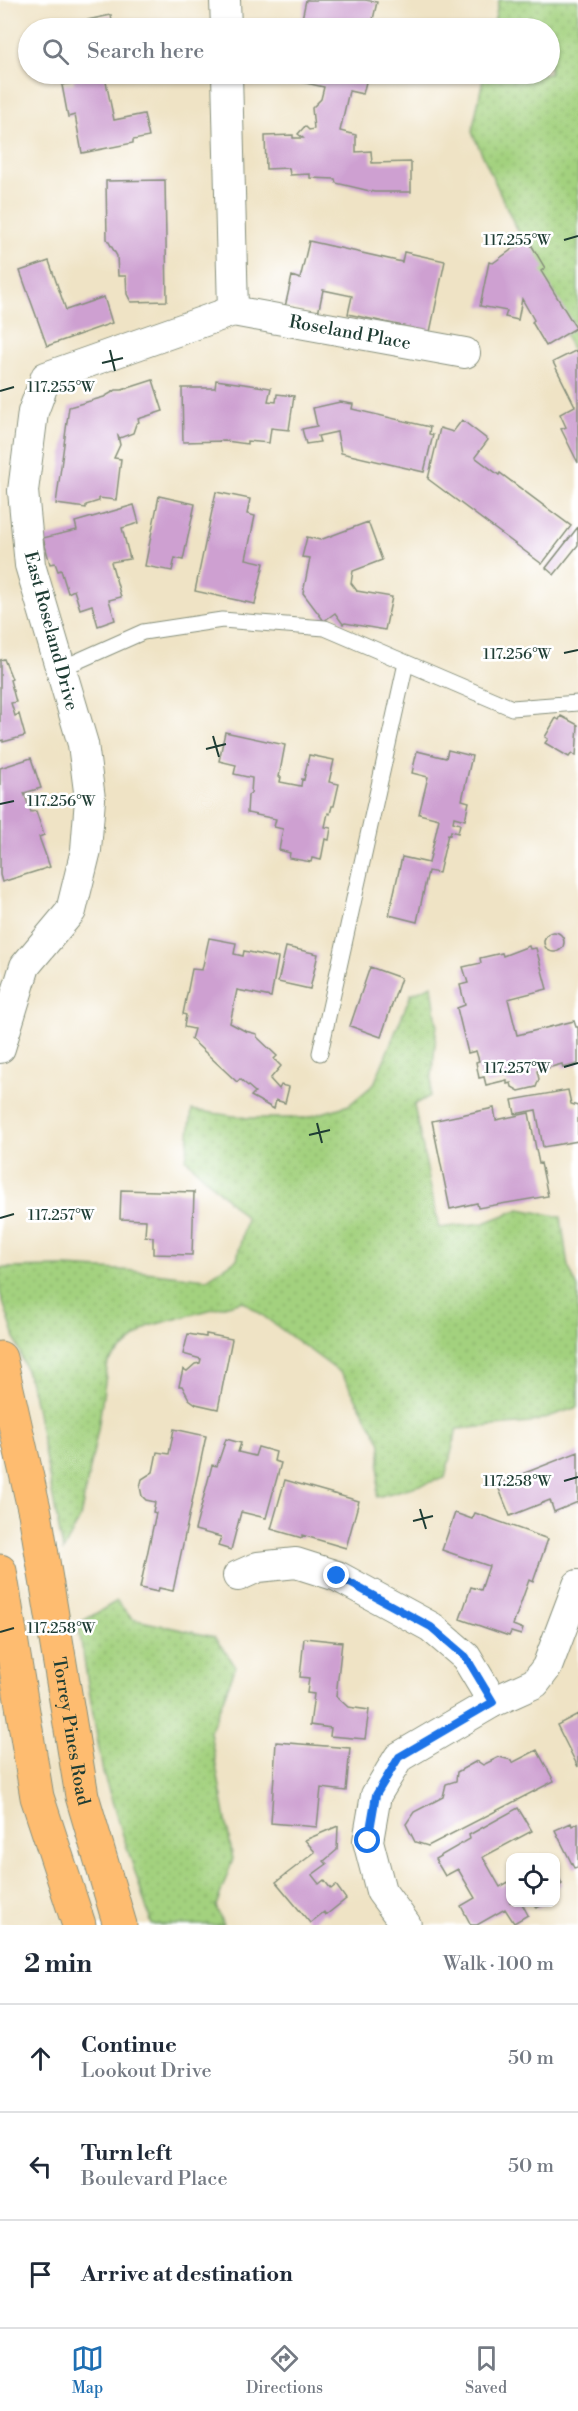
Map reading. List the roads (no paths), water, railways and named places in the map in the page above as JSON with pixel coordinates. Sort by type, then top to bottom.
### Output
[{"type":"main road","name":"Torrey Pines Road","points":[[0,1358],[35,1513],[82,1796],[120,1925]]},
{"type":"main road","points":[[0,1571],[37,1797],[79,1925]]},
{"type":"street","points":[[225,0],[226,18]]},
{"type":"street","points":[[227,84],[233,311]]},
{"type":"street","name":"Roseland Place","points":[[233,311],[465,353]]},
{"type":"street","name":"East Roseland Drive","points":[[0,1048],[25,966],[71,911],[86,850],[90,799],[84,755],[30,565],[22,491],[33,412],[46,377],[233,311]]},
{"type":"street","points":[[238,1576],[258,1567],[296,1563],[346,1581],[431,1627],[466,1657],[493,1702]]},
{"type":"street","points":[[405,1925],[381,1891],[368,1841],[376,1795],[399,1757],[493,1702],[535,1683],[547,1667],[578,1585]]},
{"type":"lane","points":[[60,669],[143,632],[222,620],[325,628],[512,708],[578,703]]},
{"type":"lane","points":[[320,1053],[406,663]]}]
